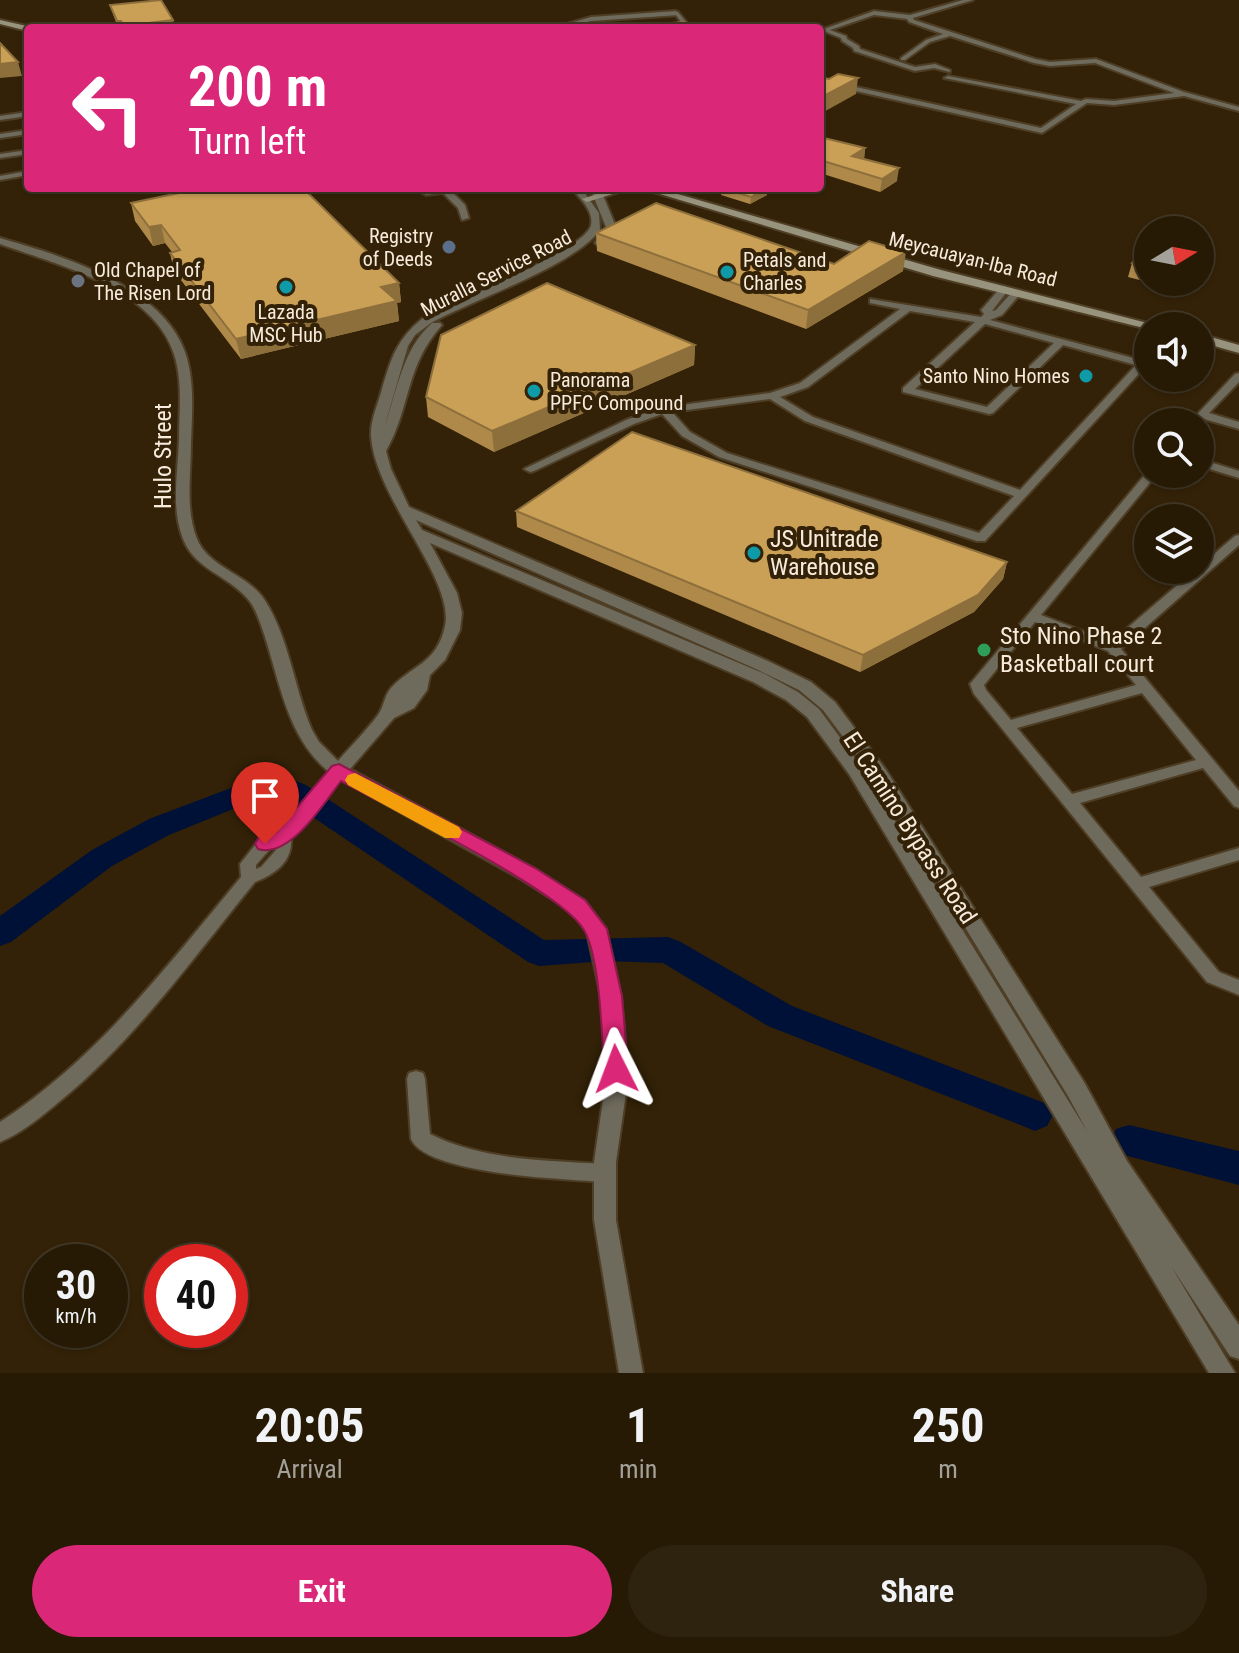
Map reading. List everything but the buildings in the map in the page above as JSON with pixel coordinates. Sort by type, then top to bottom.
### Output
[{"type":"main road","points":[[0,22],[24,28]]},
{"type":"main road","name":"Meycauayan-Iba Road","points":[[659,192],[937,273],[1134,321]]},
{"type":"main road","points":[[1214,342],[1239,349]]},
{"type":"street","points":[[970,0],[910,17],[870,13],[824,30],[844,37],[857,47],[856,50],[915,69],[938,66],[948,74],[1080,103],[1114,103],[1184,94]]},
{"type":"street","points":[[572,24],[674,10],[685,24]]},
{"type":"street","points":[[910,17],[914,23],[952,32],[999,51],[1050,64],[1096,61],[1184,94],[1239,109]]},
{"type":"street","points":[[903,59],[928,41],[952,32]]},
{"type":"street","points":[[889,59],[903,59],[928,68]]},
{"type":"street","points":[[824,82],[1042,131],[1080,103]]},
{"type":"street","points":[[0,118],[24,115]]},
{"type":"street","points":[[0,136],[24,133]]},
{"type":"street","points":[[0,156],[24,153]]},
{"type":"street","points":[[0,178],[24,174]]},
{"type":"street","points":[[447,192],[462,207],[465,218]]},
{"type":"street","name":"Muralla Service Road","points":[[339,771],[388,714],[408,704],[419,690],[422,675],[447,642],[454,624],[449,592],[404,510],[385,469],[381,449],[390,435],[424,335],[442,322],[604,239],[611,227],[593,194]]},
{"type":"street","name":"Hulo Street","points":[[0,241],[117,287],[159,320],[174,342],[185,388],[184,506],[191,543],[199,555],[243,586],[261,607],[305,732],[321,758],[339,771],[528,874],[588,916],[600,942],[611,996],[616,1086],[604,1173],[605,1220],[631,1373]]},
{"type":"street","points":[[987,318],[986,310],[994,300],[1010,291]]},
{"type":"street","points":[[1010,291],[1007,304],[999,313],[987,318],[907,390],[989,411],[1061,342]]},
{"type":"street","points":[[994,300],[1007,304]]},
{"type":"street","points":[[873,301],[987,318],[1134,362]]},
{"type":"street","points":[[530,469],[630,422],[664,410],[772,396],[804,385],[907,308]]},
{"type":"street","points":[[664,410],[686,434],[723,455],[978,542],[1134,376]]},
{"type":"street","points":[[1209,408],[1237,382]]},
{"type":"street","points":[[772,396],[809,419],[1021,494]]},
{"type":"street","points":[[1214,421],[1239,426]]},
{"type":"street","points":[[1214,467],[1239,475]]},
{"type":"street","points":[[1139,488],[977,684],[979,691],[1010,725],[1068,801],[1213,977],[1239,988]]},
{"type":"street","name":"El Camino Bypass Road","points":[[404,510],[488,554],[673,633],[798,691],[855,770],[1080,1119],[1223,1373]]},
{"type":"street","name":"El Camino Bypass Road","points":[[418,533],[461,551],[488,554]]},
{"type":"street","points":[[1113,648],[1239,539]]},
{"type":"street","points":[[433,560],[461,551]]},
{"type":"street","points":[[1032,616],[1113,648],[1239,802]]},
{"type":"street","points":[[1010,725],[1145,687]]},
{"type":"street","points":[[1068,801],[1206,762]]},
{"type":"street","points":[[0,1133],[51,1097],[106,1047],[249,878],[267,871],[284,851],[283,837],[339,771]]},
{"type":"street","points":[[1136,885],[1239,854]]},
{"type":"street","points":[[416,1079],[421,1139],[434,1147],[467,1159],[604,1173]]},
{"type":"street","name":"El Camino Bypass Road","points":[[1080,1119],[1119,1168],[1239,1347]]},
{"type":"street","points":[[1211,1302],[1239,1330]]},
{"type":"waterway","points":[[0,933],[102,858],[159,827],[273,782],[296,792],[539,953],[597,951]]},
{"type":"waterway","points":[[611,950],[668,950],[780,1016],[1035,1115]]},
{"type":"waterway","points":[[1129,1141],[1239,1168]]},
{"type":"slow traffic","points":[[355,780],[452,832]]},
{"type":"place","name":"Registry of Deeds","points":[[449,247]]},
{"type":"place","name":"Petals and Charles","points":[[727,272]]},
{"type":"place","name":"Old Chapel of The Risen Lord","points":[[78,281]]},
{"type":"place","name":"Lazada MSC Hub","points":[[286,287]]},
{"type":"place","name":"Santo Nino Homes","points":[[1086,376]]},
{"type":"place","name":"Panorama PPFC Compound","points":[[534,391]]},
{"type":"place","name":"JS Unitrade Warehouse","points":[[754,553]]},
{"type":"place","name":"Sto Nino Phase 2 Basketball court","points":[[984,650]]},
{"type":"route","points":[[265,844],[283,837],[339,771],[528,874],[578,906],[596,929],[600,942],[611,996],[616,1069]]}]
